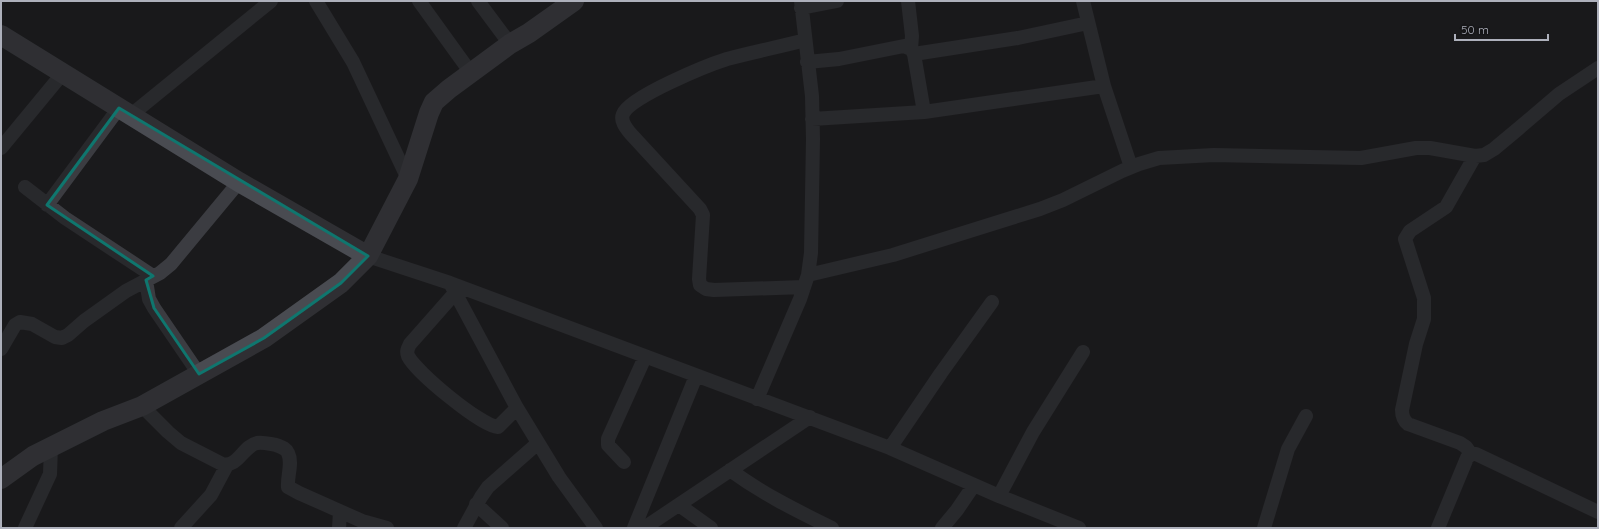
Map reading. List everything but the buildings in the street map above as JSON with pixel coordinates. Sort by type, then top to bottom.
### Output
[{"type":"street","points":[[47,205],[125,112],[271,1]]},
{"type":"street","points":[[316,1],[353,62],[408,179]]},
{"type":"street","points":[[419,1],[471,73]]},
{"type":"street","points":[[478,1],[510,44]]},
{"type":"street","points":[[1,479],[33,456],[51,446],[103,421],[142,406],[264,338],[340,282],[368,256],[408,179],[429,113],[434,102],[510,44],[529,33],[574,1]]},
{"type":"street","points":[[757,399],[800,299],[806,281],[811,253],[812,96],[801,4],[837,1]]},
{"type":"street","points":[[908,1],[913,51],[924,112]]},
{"type":"street","points":[[1083,1],[1104,86],[1132,167]]},
{"type":"street","points":[[808,62],[839,59],[904,46],[913,51],[1018,38],[1088,22]]},
{"type":"street","points":[[1,35],[239,182],[368,256],[757,399],[810,417],[890,448],[999,496],[1079,528]]},
{"type":"street","points":[[805,40],[727,59],[694,72],[644,95],[627,107],[622,114],[622,122],[630,133],[700,209],[703,215],[699,279],[700,285],[706,289],[714,290],[806,281],[1040,209],[1063,200],[1132,167],[1159,158],[1214,155],[1361,158],[1416,148],[1430,148],[1475,156],[1484,154],[1494,149],[1559,94],[1598,68]]},
{"type":"street","points":[[1,148],[63,73]]},
{"type":"street","points":[[812,119],[924,112],[1104,86]]},
{"type":"street","points":[[1471,454],[1466,447],[1460,443],[1404,422],[1402,410],[1416,344],[1424,319],[1424,298],[1405,239],[1410,231],[1446,207],[1475,156]]},
{"type":"street","points":[[1,349],[15,326],[20,322],[32,324],[55,337],[62,338],[68,335],[84,321],[126,291],[150,278],[171,264],[239,182]]},
{"type":"street","points":[[25,187],[47,205],[150,278]]},
{"type":"street","points":[[150,278],[149,299],[199,374]]},
{"type":"street","points":[[453,288],[517,408],[559,477],[596,528]]},
{"type":"street","points":[[453,288],[410,344],[407,350],[408,355],[419,368],[447,394],[478,419],[492,427],[498,427],[517,408]]},
{"type":"street","points":[[890,448],[992,302]]},
{"type":"street","points":[[999,496],[1033,432],[1083,352]]},
{"type":"street","points":[[624,462],[608,444],[608,439],[645,357]]},
{"type":"street","points":[[634,528],[696,376]]},
{"type":"street","points":[[142,406],[181,443],[198,453],[227,465]]},
{"type":"street","points":[[1264,528],[1288,449],[1306,416]]},
{"type":"street","points":[[644,528],[810,417]]},
{"type":"street","points":[[181,528],[211,495],[227,465],[234,462],[249,447],[256,443],[262,442],[284,448],[288,452],[290,459],[288,487],[340,512],[367,523],[388,528]]},
{"type":"street","points":[[464,528],[476,504],[488,487],[538,443]]},
{"type":"street","points":[[28,526],[50,474],[51,446]]},
{"type":"street","points":[[1438,528],[1467,458],[1471,454],[1484,457],[1598,512]]},
{"type":"street","points":[[730,470],[758,490],[791,509],[832,528]]},
{"type":"street","points":[[942,528],[957,510],[974,485]]},
{"type":"street","points":[[476,504],[502,528]]},
{"type":"street","points":[[679,504],[711,528]]},
{"type":"street","points":[[339,528],[340,512]]},
{"type":"highlighted area","points":[[119,108],[368,256],[341,283],[264,338],[199,374],[154,308],[146,280],[153,276],[47,205]]}]
